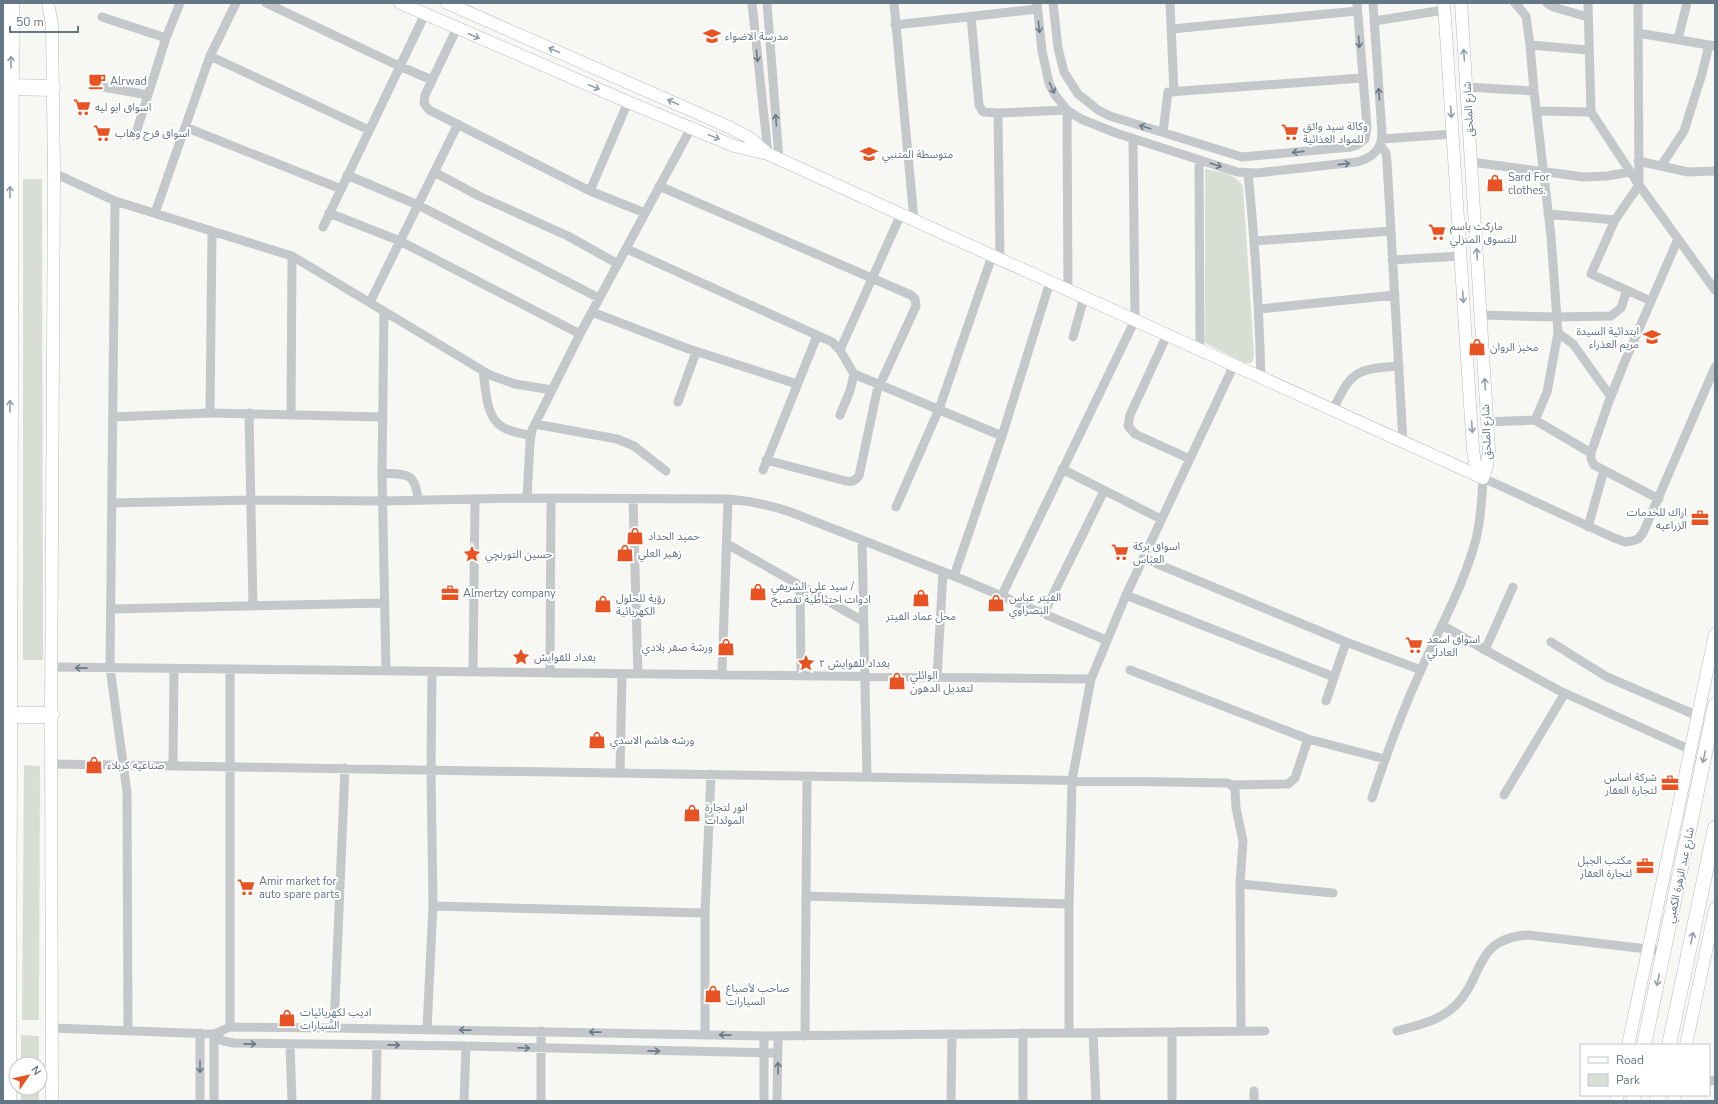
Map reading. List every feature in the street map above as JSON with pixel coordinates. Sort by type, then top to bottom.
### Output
[{"type":"highway","points":[[6,1090],[8,715],[6,270],[11,3]]},
{"type":"highway","points":[[10,87],[52,88]]},
{"type":"highway","points":[[8,715],[51,715]]},
{"type":"main road","name":"شارع عبد الزهرة الكعبي","points":[[1644,1044],[1715,705]]},
{"type":"main road","points":[[1669,1044],[1715,828]]},
{"type":"street","points":[[48,3],[52,25],[54,173],[53,668],[51,715],[52,1101]]},
{"type":"street","points":[[135,136],[166,38],[180,3]]},
{"type":"street","points":[[155,213],[210,56],[236,3]]},
{"type":"street","points":[[266,3],[432,80]]},
{"type":"street","points":[[400,3],[628,102],[734,146],[768,154],[1588,527],[1625,542],[1638,539],[1643,533],[1715,367]]},
{"type":"street","points":[[447,3],[465,7],[729,127],[750,138],[768,154]]},
{"type":"street","points":[[752,3],[768,154]]},
{"type":"street","points":[[767,3],[779,159]]},
{"type":"street","points":[[894,3],[914,220]]},
{"type":"street","points":[[1053,3],[1060,60],[1064,72],[1078,94],[1098,110],[1110,116],[1242,157],[1357,145],[1365,139],[1366,134],[1357,7],[1172,29]]},
{"type":"street","points":[[1170,3],[1174,92]]},
{"type":"street","points":[[1373,3],[1381,142],[1387,157],[1403,442]]},
{"type":"street","name":"شارع الملحق","points":[[1461,3],[1487,422],[1488,458],[1483,478]]},
{"type":"street","points":[[1515,3],[1526,16],[1530,45],[1536,111],[1544,172],[1558,333],[1547,392],[1535,420]]},
{"type":"street","points":[[1546,3],[1553,7],[1588,17]]},
{"type":"street","points":[[1588,3],[1588,50],[1591,112],[1639,185],[1715,290]]},
{"type":"street","points":[[1638,3],[1639,185],[1615,220],[1591,274],[1651,301]]},
{"type":"street","points":[[1678,39],[1687,3]]},
{"type":"street","points":[[895,25],[1037,6],[1042,51],[1049,83],[1055,95],[1067,110],[1096,126],[1232,170],[1248,173],[1357,162],[1374,154],[1381,142]]},
{"type":"street","points":[[1374,21],[1444,7]]},
{"type":"street","name":"شارع الملحق","points":[[1444,7],[1474,456],[1477,468],[1483,478]]},
{"type":"street","points":[[323,227],[425,14]]},
{"type":"street","points":[[971,16],[979,105],[983,112],[998,113],[1067,110]]},
{"type":"street","points":[[102,17],[166,38]]},
{"type":"street","points":[[457,28],[425,95],[424,103],[429,110],[590,191],[645,213]]},
{"type":"street","points":[[1638,33],[1712,46],[1684,131],[1661,166]]},
{"type":"street","points":[[1530,45],[1588,50]]},
{"type":"street","points":[[210,56],[369,130]]},
{"type":"street","points":[[1163,132],[1168,92],[1362,78]]},
{"type":"street","points":[[103,87],[148,95]]},
{"type":"street","points":[[1466,87],[1534,91]]},
{"type":"street","points":[[590,191],[628,102]]},
{"type":"street","points":[[1067,110],[1068,290]]},
{"type":"street","points":[[1536,111],[1591,112]]},
{"type":"street","points":[[896,508],[939,408],[996,257],[998,113]]},
{"type":"street","points":[[370,302],[458,124]]},
{"type":"street","points":[[185,127],[341,189]]},
{"type":"street","points":[[527,498],[531,436],[535,424],[580,334],[691,128]]},
{"type":"street","points":[[1381,142],[1453,134]]},
{"type":"street","points":[[1172,151],[1175,136]]},
{"type":"street","points":[[1002,595],[1135,320],[1133,139]]},
{"type":"street","points":[[1199,160],[1200,350]]},
{"type":"street","points":[[1638,161],[1688,172],[1715,171]]},
{"type":"street","points":[[1471,162],[1584,177],[1630,172]]},
{"type":"street","points":[[434,172],[479,196],[568,236],[618,264]]},
{"type":"street","points":[[54,173],[115,201],[292,256],[483,371],[506,382],[552,390]]},
{"type":"street","points":[[1248,173],[1260,309],[1261,378]]},
{"type":"street","points":[[347,175],[418,205],[599,298]]},
{"type":"street","points":[[660,186],[911,295],[916,302],[879,384],[859,476],[853,481],[846,481],[766,460]]},
{"type":"street","points":[[115,201],[110,668],[127,792],[128,1031]]},
{"type":"street","points":[[329,213],[400,241],[580,334]]},
{"type":"street","points":[[840,350],[901,214]]},
{"type":"street","points":[[1548,214],[1615,220]]},
{"type":"street","points":[[210,413],[212,231]]},
{"type":"street","points":[[1255,241],[1390,231]]},
{"type":"street","points":[[1659,498],[1594,465],[1591,459],[1611,397],[1678,239]]},
{"type":"street","points":[[627,249],[832,342],[840,350],[854,374],[939,408],[1002,436]]},
{"type":"street","points":[[291,414],[292,256]]},
{"type":"street","points":[[1392,260],[1461,256]]},
{"type":"street","points":[[954,576],[1002,436],[1050,282]]},
{"type":"street","points":[[1480,315],[1556,318],[1611,316],[1621,308],[1627,290]]},
{"type":"street","points":[[1260,309],[1395,294]]},
{"type":"street","points":[[1073,337],[1084,298]]},
{"type":"street","points":[[384,311],[382,501],[386,671]]},
{"type":"street","points":[[592,312],[696,352],[797,384]]},
{"type":"street","points":[[1558,333],[1573,344],[1611,397]]},
{"type":"street","points":[[1167,335],[1130,415],[1128,426],[1136,434],[1190,459]]},
{"type":"street","points":[[763,470],[817,336]]},
{"type":"street","points":[[678,402],[696,352]]},
{"type":"street","points":[[1069,1033],[1069,904],[1072,780],[1091,679],[1106,640],[1143,558],[1234,365]]},
{"type":"street","points":[[1333,410],[1346,383],[1355,375],[1370,368],[1399,366]]},
{"type":"street","points":[[483,371],[489,408],[494,421],[501,427],[531,436]]},
{"type":"street","points":[[840,415],[850,391],[854,374]]},
{"type":"street","points":[[113,416],[249,413],[382,417]]},
{"type":"street","points":[[249,413],[253,606]]},
{"type":"street","points":[[1487,422],[1535,420],[1592,453]]},
{"type":"street","points":[[535,424],[626,442],[666,471]]},
{"type":"street","points":[[1062,469],[1161,520]]},
{"type":"street","points":[[1588,527],[1604,470]]},
{"type":"street","points":[[382,474],[406,475],[410,477],[416,484],[418,500]]},
{"type":"street","points":[[1372,798],[1385,759],[1421,670],[1470,560],[1481,511],[1483,478]]},
{"type":"street","points":[[1044,613],[1104,491]]},
{"type":"street","points":[[112,503],[251,500],[382,501],[527,498],[748,500],[771,505],[862,540],[1002,595],[1106,640]]},
{"type":"street","points":[[473,672],[475,499]]},
{"type":"street","points":[[550,673],[551,499]]},
{"type":"street","points":[[633,499],[638,674]]},
{"type":"street","points":[[722,675],[728,499]]},
{"type":"street","points":[[862,540],[867,777]]},
{"type":"street","points":[[727,544],[863,621]]},
{"type":"street","points":[[1143,558],[1346,642],[1421,670]]},
{"type":"street","points":[[937,678],[942,572]]},
{"type":"street","points":[[800,586],[801,676]]},
{"type":"street","points":[[1485,650],[1513,587]]},
{"type":"street","points":[[1126,596],[1334,677]]},
{"type":"street","points":[[111,609],[384,603]]},
{"type":"street","points":[[1442,625],[1565,693],[1691,750]]},
{"type":"street","points":[[1628,1044],[1715,634]]},
{"type":"street","points":[[1326,701],[1346,642]]},
{"type":"street","points":[[1551,642],[1607,677],[1698,716]]},
{"type":"street","points":[[53,668],[722,675],[864,678],[1091,679]]},
{"type":"street","points":[[174,669],[174,766]]},
{"type":"street","points":[[230,670],[230,1027]]},
{"type":"street","points":[[1130,670],[1308,739],[1385,759]]},
{"type":"street","points":[[427,1029],[433,906],[431,770],[432,672]]},
{"type":"street","points":[[620,773],[622,674]]},
{"type":"street","points":[[1504,795],[1565,693]]},
{"type":"street","points":[[52,764],[1224,782],[1232,785],[1282,785],[1291,782],[1295,778],[1308,739]]},
{"type":"street","points":[[334,1028],[345,768]]},
{"type":"street","points":[[705,1035],[705,913],[711,774]]},
{"type":"street","points":[[805,1036],[807,776]]},
{"type":"street","points":[[1232,785],[1236,790],[1236,808],[1243,841],[1240,884],[1241,1031]]},
{"type":"street","points":[[1240,884],[1334,893]]},
{"type":"street","points":[[806,896],[1069,904]]},
{"type":"street","points":[[433,906],[705,913]]},
{"type":"street","points":[[1686,1044],[1715,909]]},
{"type":"street","points":[[1397,1031],[1436,1019],[1450,1010],[1464,995],[1487,952],[1499,943],[1513,937],[1528,935],[1649,948],[1664,951]]},
{"type":"street","points":[[52,1028],[214,1034],[230,1027],[427,1029],[764,1036],[1265,1031]]},
{"type":"street","points":[[541,1031],[541,1101]]},
{"type":"street","points":[[1172,1032],[1172,1101]]},
{"type":"street","points":[[200,1033],[200,1101]]},
{"type":"street","points":[[1023,1033],[1023,1101]]},
{"type":"street","points":[[1093,1033],[1096,1101]]},
{"type":"street","points":[[214,1034],[228,1043],[290,1045],[466,1046],[778,1053]]},
{"type":"street","points":[[214,1034],[214,1101]]},
{"type":"street","points":[[951,1101],[952,1034]]},
{"type":"street","points":[[764,1036],[764,1101]]},
{"type":"street","points":[[778,1036],[778,1101]]},
{"type":"street","points":[[290,1045],[292,1101]]},
{"type":"street","points":[[376,1101],[377,1045]]},
{"type":"street","points":[[464,1101],[466,1046]]},
{"type":"street","points":[[1254,1091],[1254,1101]]},
{"type":"green space","points":[[1205,169],[1232,176],[1240,182],[1243,187],[1254,354],[1251,363],[1245,363],[1205,343]]},
{"type":"green space","points":[[23,179],[42,179],[43,660],[23,660]]},
{"type":"green space","points":[[24,765],[40,766],[39,1020],[22,1020]]},
{"type":"green space","points":[[21,1035],[39,1036],[39,1056],[21,1056]]},
{"type":"green space","points":[[21,1096],[39,1096],[39,1101],[21,1101]]},
{"type":"place","name":"مدرسة الاضواء","points":[[712,36]]},
{"type":"place","name":"Alrwad","points":[[97,81]]},
{"type":"place","name":"اسواق ابو ليه","points":[[82,107]]},
{"type":"place","name":"وكالة سيد واثق للمواد الغذائية","points":[[1290,132]]},
{"type":"place","name":"اسواق فرج وهاب","points":[[102,133]]},
{"type":"place","name":"متوسطة المتنبي","points":[[869,154]]},
{"type":"place","name":"Sard For clothes.","points":[[1495,183]]},
{"type":"place","name":"ماركت باسم للتسوق المنزلي","points":[[1437,232]]},
{"type":"place","name":"ابتدائية السيدة مريم العذراء","points":[[1652,337]]},
{"type":"place","name":"مخبز الروان","points":[[1477,347]]},
{"type":"place","name":"اراك للخدمات الزراعيه","points":[[1700,518]]},
{"type":"place","name":"حميد الحداد","points":[[635,536]]},
{"type":"place","name":"اسواق بركة العباس","points":[[1120,552]]},
{"type":"place","name":"زهير العلي","points":[[625,553]]},
{"type":"place","name":"حسين التورنچي","points":[[472,554]]},
{"type":"place","name":"سيد علي الشريفي / ادوات احتياطية تفصيخ","points":[[758,592]]},
{"type":"place","name":"Almertzy company","points":[[450,593]]},
{"type":"place","name":"محل عماد الفيتر","points":[[921,598]]},
{"type":"place","name":"الفيتر عباس البصراوي","points":[[996,603]]},
{"type":"place","name":"رؤية للحلول الكهربائية","points":[[603,604]]},
{"type":"place","name":"اسواق اسعد العادلي","points":[[1414,645]]},
{"type":"place","name":"ورشة صقر بلادي","points":[[726,647]]},
{"type":"place","name":"بغداد للقوايش","points":[[521,657]]},
{"type":"place","name":"بغداد للقوايش ٢","points":[[806,663]]},
{"type":"place","name":"الوائلي لتعديل الدهون","points":[[897,681]]},
{"type":"place","name":"ورشه هاشم الاسدي","points":[[597,740]]},
{"type":"place","name":"صناعيه كربلاء","points":[[94,765]]},
{"type":"place","name":"شركة اساس لتجارة العقار","points":[[1670,783]]},
{"type":"place","name":"انور لتجارة المولدات","points":[[692,813]]},
{"type":"place","name":"مكتب الجبل لتجارة العقار","points":[[1645,866]]},
{"type":"place","name":"Amir market for auto spare parts","points":[[246,887]]},
{"type":"place","name":"صاحب لأصباغ السيارات","points":[[713,994]]},
{"type":"place","name":"اديب لكهربائيات السيارات","points":[[287,1018]]}]
